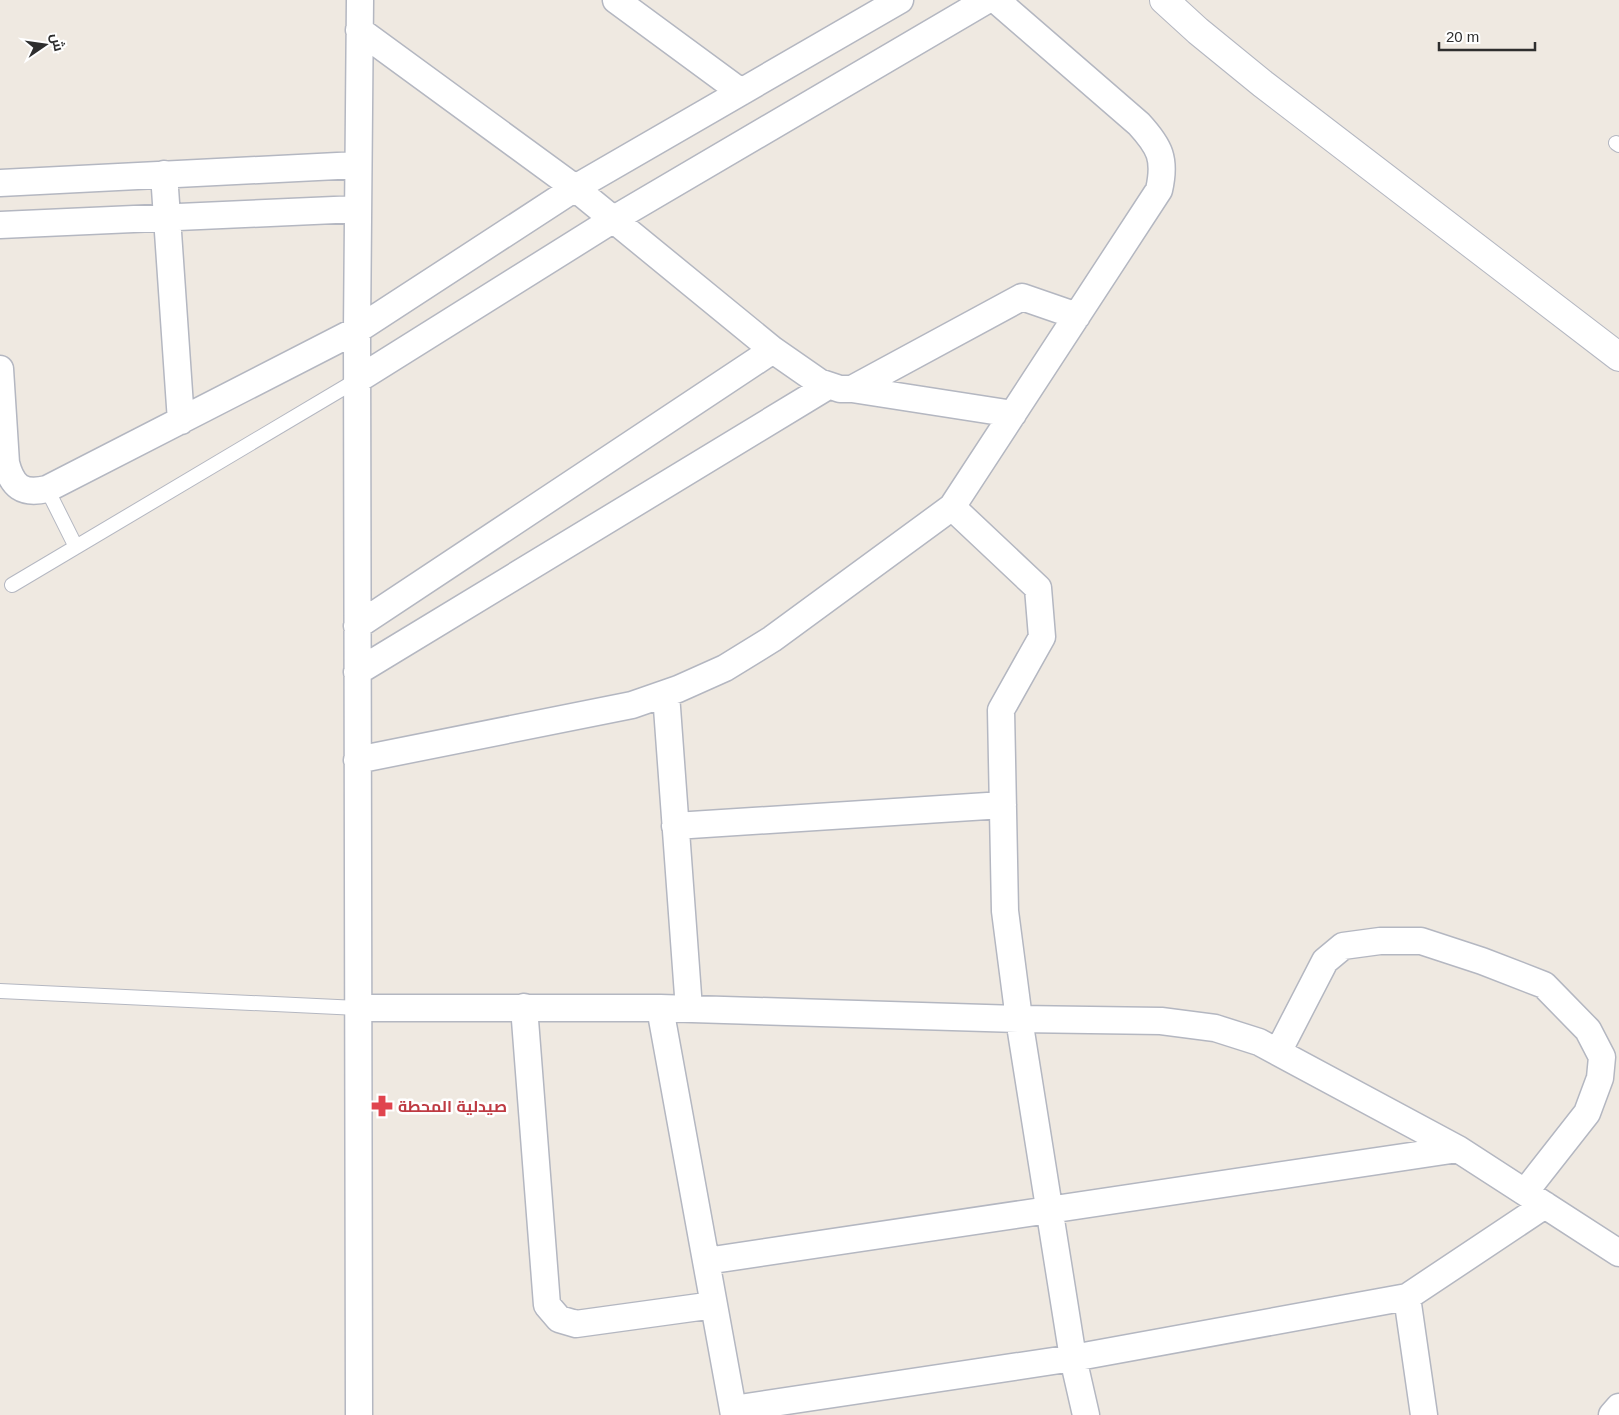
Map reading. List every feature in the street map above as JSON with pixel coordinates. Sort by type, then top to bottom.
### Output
[{"type":"main road","points":[[1164,0],[1198,31],[1263,84],[1619,357]]},
{"type":"street","points":[[359,1415],[357,209],[360,0]]},
{"type":"street","points":[[616,0],[741,92]]},
{"type":"street","points":[[357,380],[614,219],[987,0]]},
{"type":"street","points":[[358,760],[632,705],[666,694],[725,668],[772,639],[952,507],[1159,190],[1163,173],[1161,157],[1154,140],[1139,124],[996,0]]},
{"type":"street","points":[[0,381],[6,463],[10,477],[14,484],[21,488],[38,491],[47,489],[357,330],[575,188],[741,92],[890,2]]},
{"type":"street","points":[[359,30],[575,188],[773,350],[818,382],[1013,414]]},
{"type":"street","points":[[0,183],[358,164]]},
{"type":"street","points":[[164,174],[165,218],[180,421]]},
{"type":"street","points":[[0,225],[357,209]]},
{"type":"street","points":[[357,672],[840,387],[1022,297],[1077,316]]},
{"type":"street","points":[[357,626],[773,350]]},
{"type":"street","points":[[952,507],[1038,588],[1042,637],[1001,710],[1005,911],[1019,1019],[1073,1358],[1086,1415]]},
{"type":"street","points":[[666,694],[689,1009]]},
{"type":"street","points":[[675,826],[1003,805]]},
{"type":"street","points":[[660,1008],[734,1412],[1073,1358],[1407,1297],[1535,1198],[1587,1113],[1600,1078],[1602,1057],[1588,1030],[1544,985],[1482,961],[1421,941],[1380,941],[1343,946],[1325,961],[1278,1052]]},
{"type":"street","points":[[358,1008],[660,1008],[1019,1019],[1162,1020],[1215,1028],[1259,1042],[1458,1149],[1619,1252]]},
{"type":"street","points":[[524,1008],[547,1305],[559,1319],[576,1324],[714,1305]]},
{"type":"street","points":[[706,1261],[1458,1149]]},
{"type":"street","points":[[1407,1297],[1424,1415]]},
{"type":"street","points":[[1612,1415],[1619,1406]]},
{"type":"lane","points":[[12,585],[357,380]]},
{"type":"lane","points":[[47,489],[76,547]]},
{"type":"lane","points":[[0,991],[358,1008]]},
{"type":"place","name":"صيدلية المحطة","points":[[382,1106]]}]
